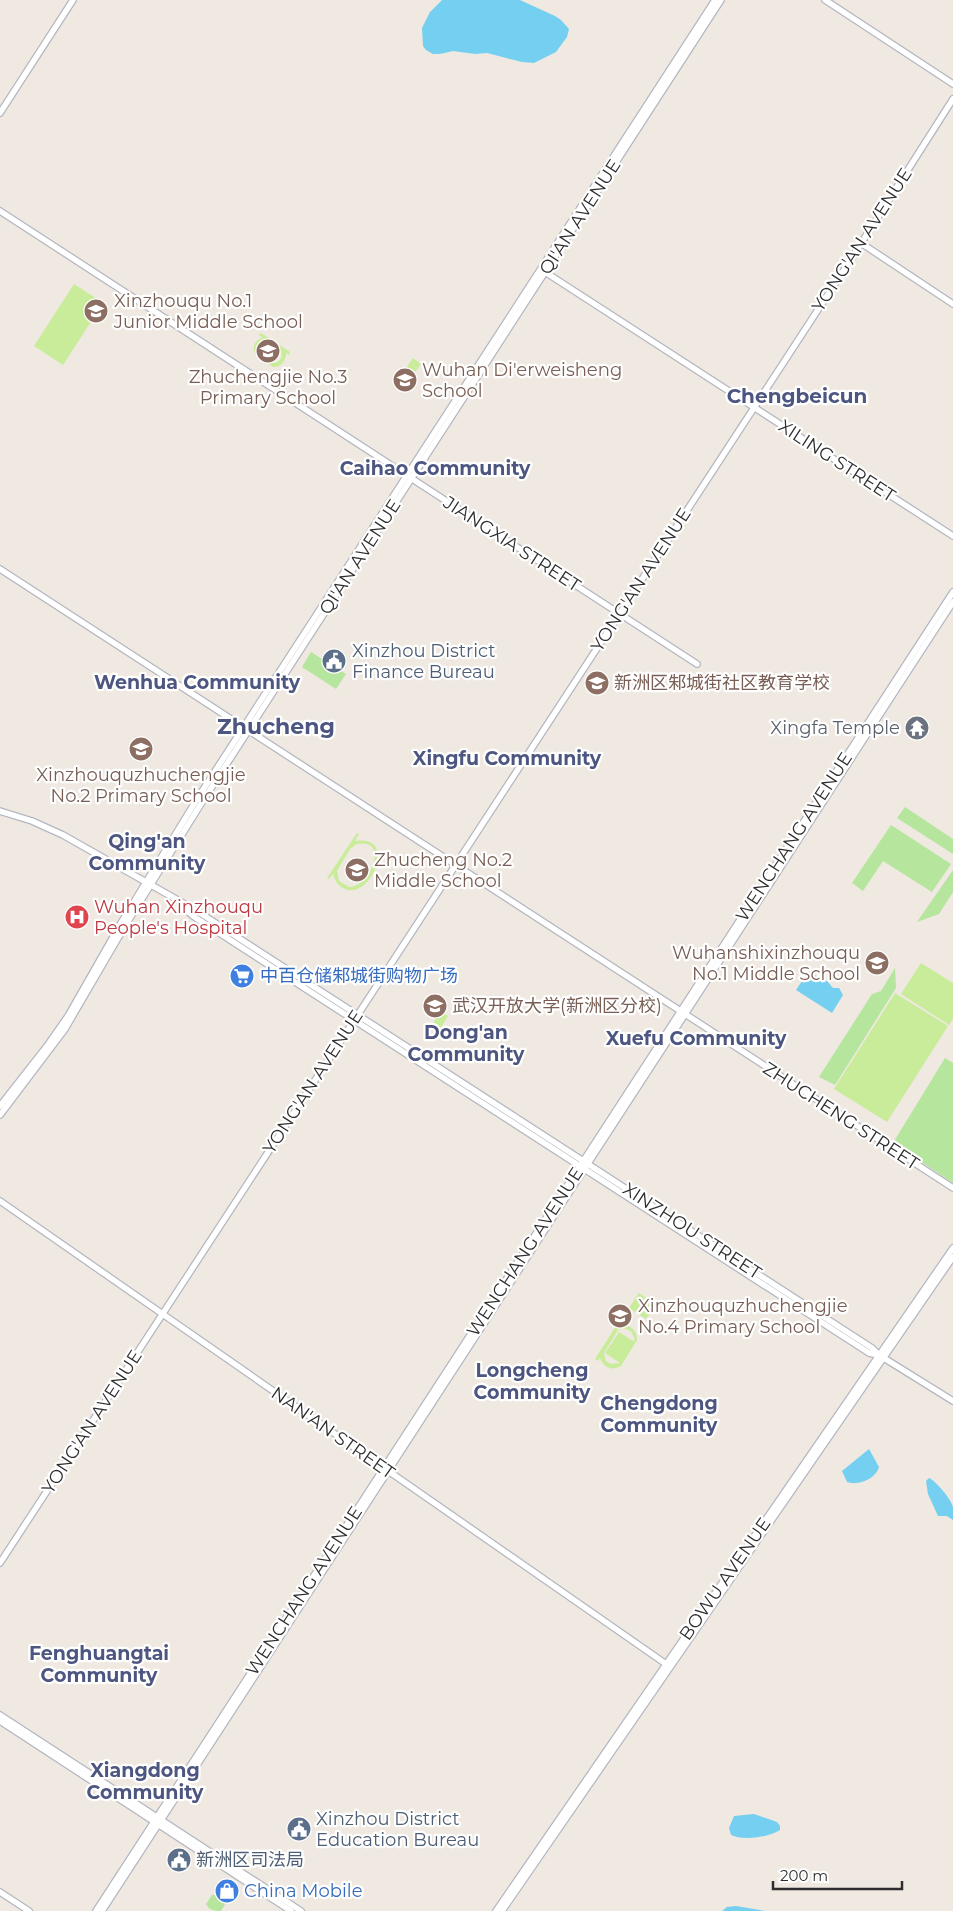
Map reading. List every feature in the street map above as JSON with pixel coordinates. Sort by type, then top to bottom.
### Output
[{"type":"main road","points":[[0,113],[72,0]]},
{"type":"main road","name":"QI'AN AVENUE","points":[[0,1106],[61,1026],[147,884],[246,728],[715,0]]},
{"type":"main road","name":"QI'AN AVENUE","points":[[409,477],[545,272],[721,0]]},
{"type":"main road","points":[[824,0],[953,84]]},
{"type":"main road","name":"YONG'AN AVENUE","points":[[0,1562],[861,243],[953,99]]},
{"type":"main road","name":"JIANGXIA STREET","points":[[0,211],[697,664]]},
{"type":"main road","points":[[861,243],[953,304]]},
{"type":"main road","name":"XILING STREET","points":[[545,272],[953,536]]},
{"type":"main road","name":"ZHUCHENG STREET","points":[[0,569],[953,1188]]},
{"type":"main road","name":"WENCHANG AVENUE","points":[[683,1013],[953,592]]},
{"type":"main road","name":"WENCHANG AVENUE","points":[[102,1911],[158,1821],[584,1165],[953,602]]},
{"type":"main road","name":"XINZHOU STREET","points":[[0,811],[32,821],[63,835],[173,899],[193,916],[355,1017],[584,1165],[869,1353],[881,1356],[953,1401]]},
{"type":"main road","name":"QI'AN AVENUE","points":[[0,1115],[65,1029],[147,884]]},
{"type":"main road","name":"NAN'AN STREET","points":[[0,1202],[666,1664]]},
{"type":"main road","name":"BOWU AVENUE","points":[[502,1911],[953,1248]]},
{"type":"main road","name":"BOWU AVENUE","points":[[496,1911],[881,1356],[953,1257]]},
{"type":"main road","points":[[0,1715],[291,1911]]},
{"type":"main road","points":[[0,1721],[301,1911]]},
{"type":"main road","name":"WENCHANG AVENUE","points":[[96,1911],[158,1821]]},
{"type":"main road","points":[[0,1892],[29,1911]]},
{"type":"green space","points":[[74,284],[103,303],[63,365],[34,346]]},
{"type":"green space","points":[[261,333],[290,352],[289,355],[286,353],[281,365],[273,367],[255,354],[255,344],[263,338],[259,335]],"holes":[[[263,341],[267,341],[281,351],[282,357],[278,362],[273,363],[259,354],[257,346]]]},
{"type":"green space","points":[[266,344],[281,354],[276,361],[261,352]]},
{"type":"green space","points":[[413,358],[421,364],[410,379],[402,374]]},
{"type":"green space","points":[[311,652],[346,674],[336,689],[302,667]]},
{"type":"green space","points":[[905,807],[953,839],[953,854],[897,818]]},
{"type":"green space","points":[[891,825],[951,864],[932,892],[883,861],[863,891],[852,883]]},
{"type":"green space","points":[[357,833],[359,834],[355,841],[368,842],[376,847],[378,856],[376,866],[371,877],[364,885],[355,890],[345,889],[337,883],[333,874],[329,879],[327,878]],"holes":[[[357,844],[367,844],[373,848],[375,855],[374,863],[364,879],[357,885],[349,887],[339,881],[337,871],[350,849]]]},
{"type":"green space","points":[[953,870],[953,892],[939,914],[917,922]]},
{"type":"green space","points":[[921,963],[953,983],[953,1019],[949,1025],[901,994]]},
{"type":"green space","points":[[895,968],[896,988],[835,1085],[819,1077],[872,994],[881,991]]},
{"type":"green space","points":[[895,993],[948,1026],[887,1122],[834,1089]]},
{"type":"green space","points":[[441,1011],[448,1016],[439,1031],[431,1026]]},
{"type":"green space","points":[[945,1058],[953,1063],[953,1183],[893,1143]]},
{"type":"green space","points":[[639,1293],[656,1304],[646,1319],[629,1308]]},
{"type":"green space","points":[[620,1320],[623,1321],[621,1326],[628,1326],[635,1331],[637,1340],[621,1366],[609,1368],[600,1358],[598,1361],[595,1359]],"holes":[[[623,1328],[631,1331],[635,1340],[633,1341],[619,1332],[605,1353],[620,1363],[611,1364],[606,1361],[604,1353],[618,1330]]]},
{"type":"green space","points":[[212,1895],[225,1901],[221,1911],[212,1910],[206,1904]]},
{"type":"water","points":[[442,0],[520,0],[561,20],[569,29],[567,37],[556,52],[534,63],[522,62],[487,53],[475,54],[453,51],[433,54],[423,46],[422,28],[430,12]]},
{"type":"water","points":[[811,971],[819,979],[827,981],[833,988],[839,988],[843,995],[832,1013],[796,990],[808,972]]},
{"type":"water","points":[[869,1449],[879,1467],[877,1471],[870,1478],[861,1482],[847,1482],[842,1471]]},
{"type":"water","points":[[929,1478],[939,1486],[953,1507],[953,1520],[947,1516],[938,1516],[928,1494],[926,1481]]},
{"type":"water","points":[[754,1814],[777,1822],[780,1830],[769,1835],[756,1837],[742,1838],[731,1835],[729,1828],[734,1816]]},
{"type":"water","points":[[736,1906],[765,1911],[722,1911],[727,1907]]},
{"type":"place","name":"Xinzhouqu No.1 Junior Middle School","points":[[96,311]]},
{"type":"place","name":"Zhuchengjie No.3 Primary School","points":[[268,351]]},
{"type":"place","name":"Wuhan Di'erweisheng School","points":[[405,380]]},
{"type":"place","name":"Xinzhou District Finance Bureau","points":[[334,661]]},
{"type":"place","name":"新洲区邾城街社区教育学校","points":[[597,683]]},
{"type":"place","name":"Xingfa Temple","points":[[917,728]]},
{"type":"place","name":"Xinzhouquzhuchengjie No.2 Primary School","points":[[141,749]]},
{"type":"place","name":"Zhucheng No.2 Middle School","points":[[357,870]]},
{"type":"place","name":"Wuhan Xinzhouqu People's Hospital","points":[[77,917]]},
{"type":"place","name":"Wuhanshixinzhouqu No.1 Middle School","points":[[877,963]]},
{"type":"place","name":"中百仓储邾城街购物广场","points":[[242,976]]},
{"type":"place","name":"武汉开放大学(新洲区分校)","points":[[435,1006]]},
{"type":"place","name":"Xinzhouquzhuchengjie No.4 Primary School","points":[[620,1316]]},
{"type":"place","name":"Xinzhou District Education Bureau","points":[[299,1829]]},
{"type":"place","name":"新洲区司法局","points":[[179,1860]]},
{"type":"place","name":"China Mobile","points":[[227,1891]]},
{"type":"district","name":"Chengbeicun","points":[[797,396]]},
{"type":"district","name":"Caihao Community","points":[[435,468]]},
{"type":"district","name":"Wenhua Community","points":[[197,682]]},
{"type":"district","name":"Zhucheng","points":[[276,726]]},
{"type":"district","name":"Xingfu Community","points":[[507,758]]},
{"type":"district","name":"Qing'an Community","points":[[147,852]]},
{"type":"district","name":"Xuefu Community","points":[[696,1038]]},
{"type":"district","name":"Dong'an Community","points":[[466,1043]]},
{"type":"district","name":"Longcheng Community","points":[[532,1381]]},
{"type":"district","name":"Chengdong Community","points":[[659,1414]]},
{"type":"district","name":"Fenghuangtai Community","points":[[99,1664]]},
{"type":"district","name":"Xiangdong Community","points":[[145,1781]]}]
